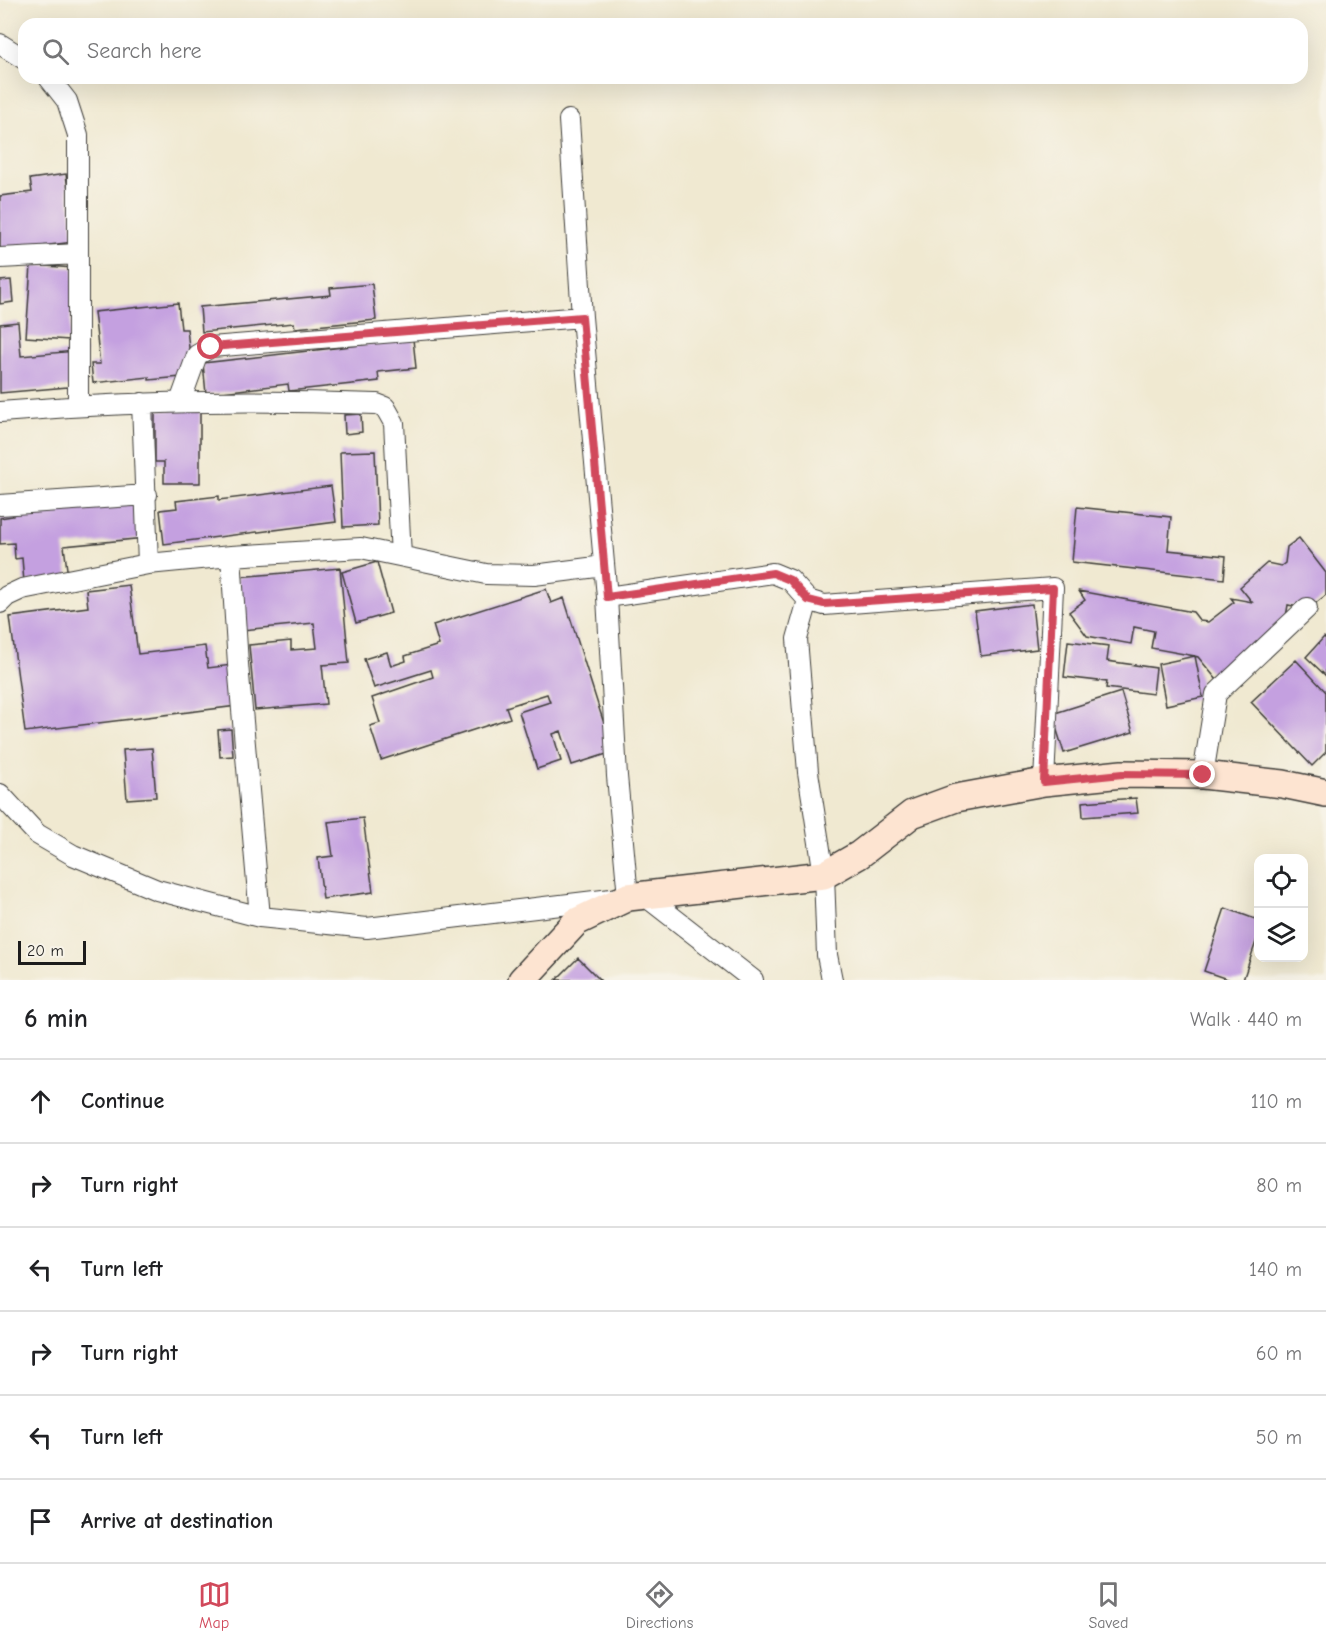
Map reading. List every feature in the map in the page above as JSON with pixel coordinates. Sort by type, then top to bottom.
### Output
[{"type":"street","points":[[0,44],[18,55]]},
{"type":"street","points":[[54,84],[67,101],[78,135],[78,405]]},
{"type":"street","points":[[568,120],[582,317],[607,597],[617,776],[636,896],[753,980]]},
{"type":"street","points":[[0,258],[78,254]]},
{"type":"street","points":[[180,402],[197,355],[211,347],[582,317]]},
{"type":"street","points":[[0,412],[78,405],[222,401],[377,404],[385,407],[394,423],[401,556]]},
{"type":"street","points":[[142,403],[148,564]]},
{"type":"street","points":[[0,505],[147,495]]},
{"type":"street","points":[[0,603],[22,589],[148,564],[361,548],[486,574],[534,575],[604,566]]},
{"type":"street","points":[[231,556],[260,917]]},
{"type":"street","points":[[607,597],[773,573],[790,580],[808,600],[824,604],[1053,588],[1044,782]]},
{"type":"street","points":[[808,600],[797,639],[808,772],[824,875],[827,955],[832,980]]},
{"type":"street","points":[[1203,775],[1216,694],[1307,608]]},
{"type":"street","points":[[0,794],[37,834],[73,855],[157,890],[260,917],[368,928],[824,875],[859,855],[912,814],[956,798],[1044,782],[1122,774],[1203,775],[1283,784],[1326,793]]},
{"type":"street","points":[[522,980],[576,922],[636,896]]},
{"type":"building","points":[[66,174],[74,242],[0,251],[0,196],[32,192],[30,179]]},
{"type":"building","points":[[31,265],[74,268],[69,340],[26,337]]},
{"type":"building","points":[[11,280],[13,302],[0,304],[0,281]]},
{"type":"building","points":[[372,284],[376,320],[295,328],[294,323],[202,332],[200,307],[331,295],[330,288]]},
{"type":"building","points":[[178,303],[181,329],[187,329],[192,376],[149,380],[149,377],[93,383],[91,364],[100,364],[94,312]]},
{"type":"building","points":[[18,322],[21,356],[86,350],[79,386],[0,393],[0,324]]},
{"type":"building","points":[[413,339],[416,368],[378,372],[379,381],[289,391],[288,384],[206,394],[203,363]]},
{"type":"building","points":[[155,410],[200,410],[200,483],[164,483],[164,462],[155,462]]},
{"type":"building","points":[[361,414],[362,432],[345,434],[344,415]]},
{"type":"building","points":[[375,451],[378,525],[343,527],[340,452]]},
{"type":"building","points":[[331,486],[336,522],[164,544],[160,510],[177,508],[176,501],[219,496],[219,500]]},
{"type":"building","points":[[141,502],[145,538],[64,546],[68,577],[24,582],[22,558],[15,559],[14,543],[0,544],[0,518],[13,516],[12,512]]},
{"type":"building","points":[[1077,507],[1171,517],[1168,550],[1226,556],[1224,579],[1072,562]]},
{"type":"building","points":[[1299,538],[1326,573],[1326,595],[1308,609],[1288,605],[1284,628],[1217,680],[1198,657],[1151,648],[1154,631],[1134,627],[1131,644],[1087,636],[1069,612],[1085,600],[1079,591],[1193,612],[1200,621],[1208,622],[1234,602],[1231,598],[1252,602],[1240,587],[1267,563],[1281,566],[1285,563],[1287,547]]},
{"type":"building","points":[[377,562],[391,613],[356,623],[342,572]]},
{"type":"building","points":[[340,568],[349,663],[322,665],[326,704],[255,710],[249,645],[291,641],[291,650],[317,648],[314,623],[242,630],[238,577]]},
{"type":"building","points":[[129,585],[138,654],[205,646],[208,668],[232,665],[237,706],[25,732],[10,617],[88,607],[86,590]]},
{"type":"building","points":[[546,589],[551,603],[564,598],[613,752],[572,765],[561,731],[553,734],[561,761],[537,769],[519,712],[550,702],[547,694],[506,707],[510,718],[381,760],[370,726],[380,723],[372,698],[433,677],[431,670],[374,688],[364,659],[387,652],[391,666],[406,661],[405,656],[439,645],[433,625]]},
{"type":"building","points":[[1032,604],[1037,649],[981,656],[975,611]]},
{"type":"building","points":[[1324,637],[1326,639],[1326,676],[1306,657]]},
{"type":"building","points":[[1068,641],[1109,646],[1107,661],[1156,668],[1153,694],[1106,688],[1107,682],[1064,677]]},
{"type":"building","points":[[1195,656],[1203,697],[1166,705],[1158,664]]},
{"type":"building","points":[[1296,660],[1326,692],[1326,752],[1312,766],[1251,702]]},
{"type":"building","points":[[1121,692],[1133,732],[1064,753],[1052,714]]},
{"type":"building","points":[[231,729],[233,756],[220,757],[218,730]]},
{"type":"building","points":[[152,748],[156,797],[127,799],[123,750]]},
{"type":"building","points":[[1136,798],[1138,813],[1083,817],[1082,802]]},
{"type":"building","points":[[363,818],[373,892],[323,899],[318,858],[333,856],[328,822]]},
{"type":"building","points":[[1225,908],[1254,919],[1254,948],[1243,980],[1230,980],[1204,971]]},
{"type":"building","points":[[578,958],[600,980],[556,980]]},
{"type":"route","points":[[211,347],[582,317],[607,597],[773,573],[790,580],[808,600],[824,604],[1053,588],[1044,782],[1122,774],[1203,775]]}]
